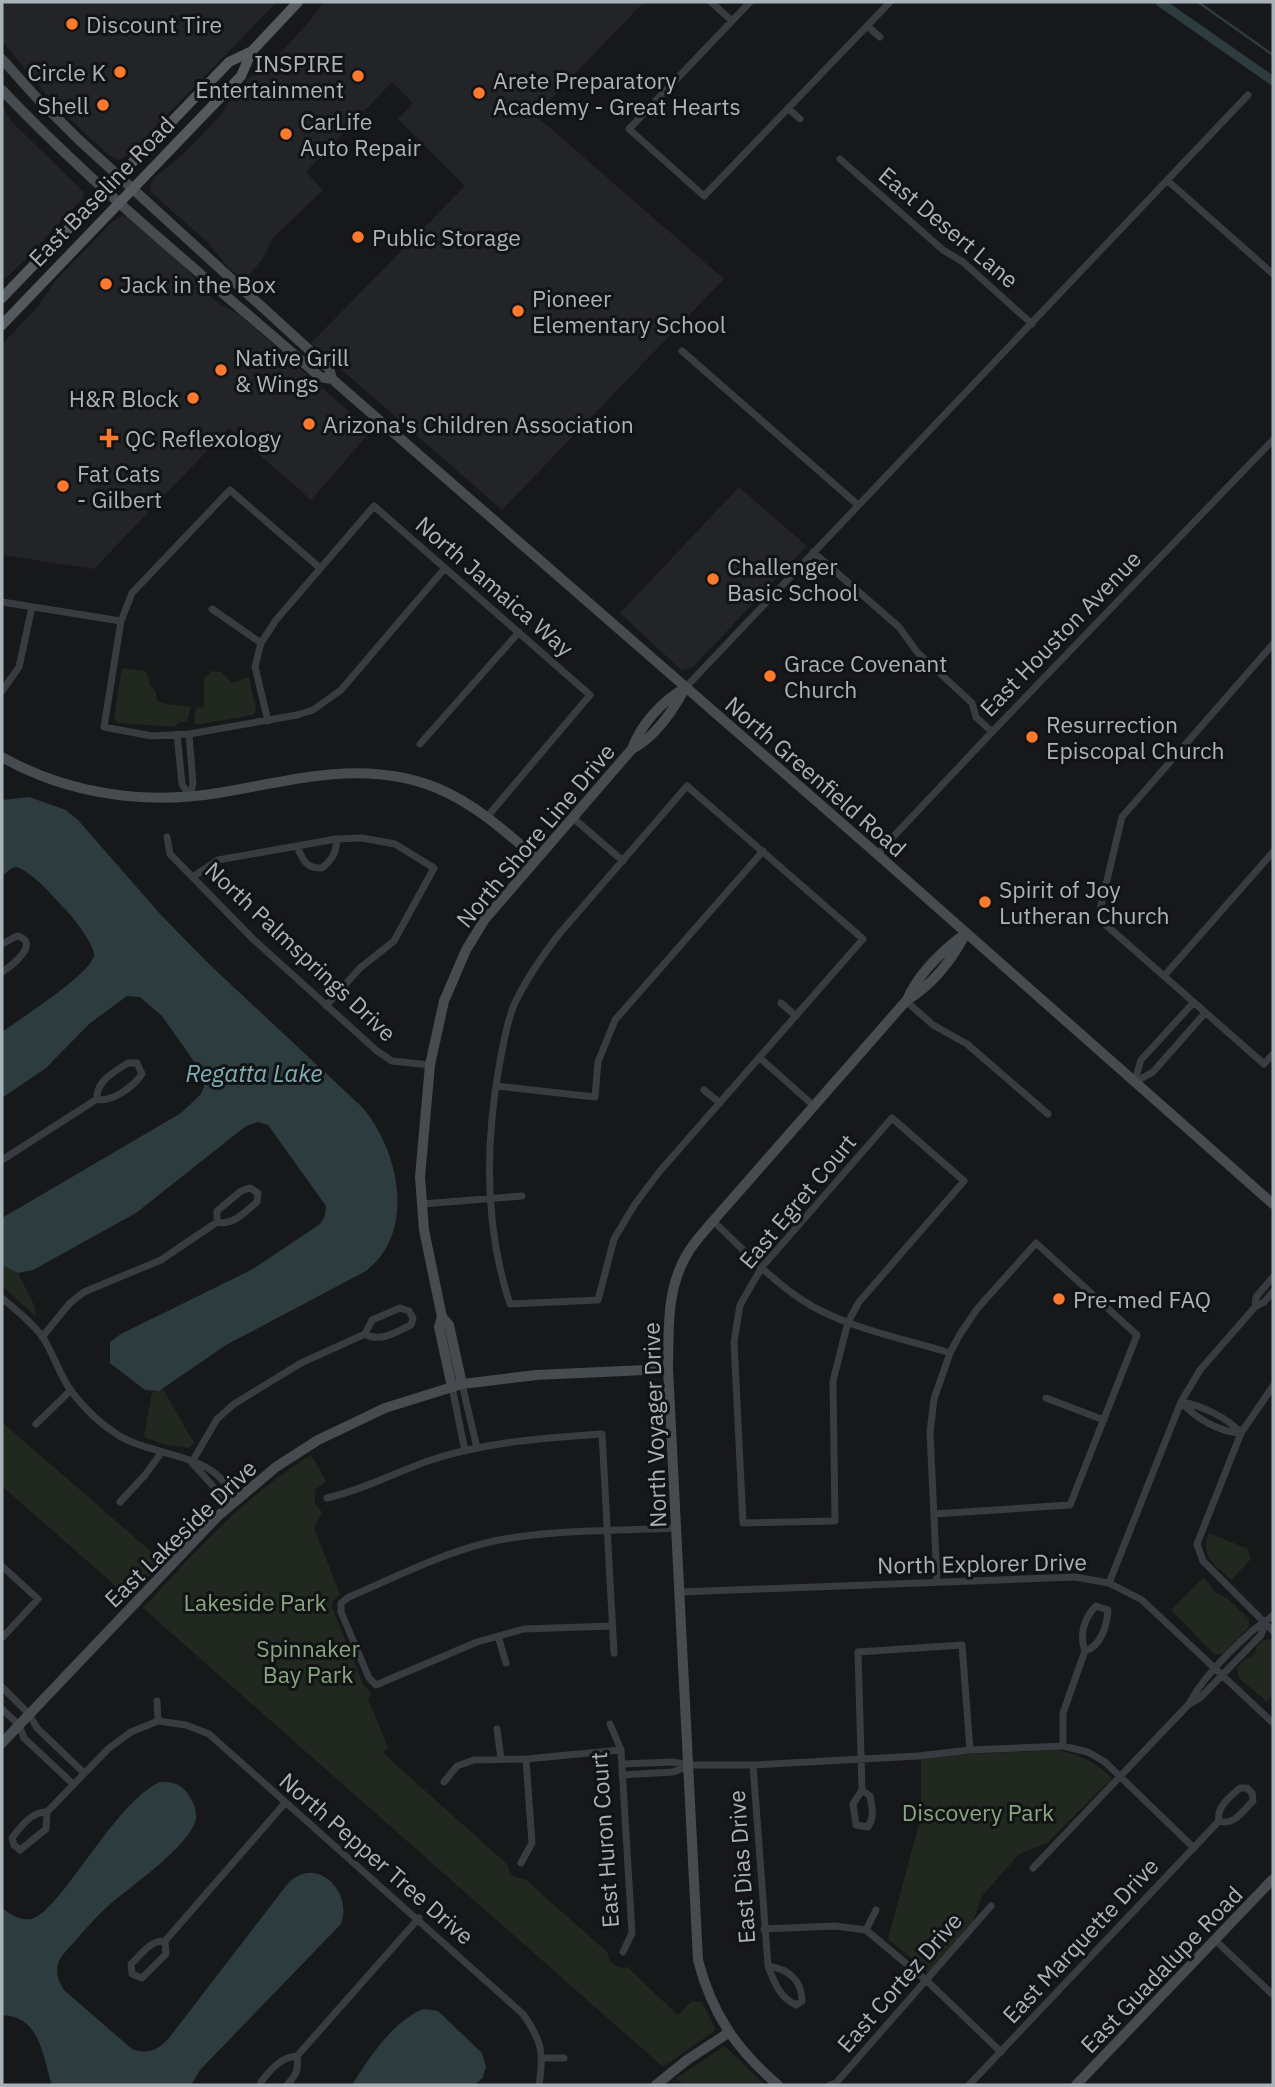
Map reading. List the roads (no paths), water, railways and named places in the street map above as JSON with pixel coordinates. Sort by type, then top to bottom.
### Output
[{"type":"main road","name":"East Baseline Road","points":[[2,325],[241,76],[252,51],[298,2]]},
{"type":"main road","name":"East Baseline Road","points":[[2,298],[229,62],[252,51]]},
{"type":"street","points":[[711,2],[732,21]]},
{"type":"street","points":[[750,2],[629,129],[704,196],[890,2]]},
{"type":"street","points":[[867,26],[880,37]]},
{"type":"street","name":"North Greenfield Road","points":[[2,59],[54,116],[329,368],[332,379]]},
{"type":"street","name":"North Greenfield Road","points":[[2,90],[45,134],[231,300],[320,377],[332,379],[877,854],[1273,1204]]},
{"type":"street","points":[[685,688],[1248,95]]},
{"type":"street","points":[[788,108],[800,119]]},
{"type":"street","name":"East Desert Lane","points":[[840,159],[1032,324]]},
{"type":"street","points":[[1168,181],[1273,274]]},
{"type":"street","points":[[231,300],[238,285]]},
{"type":"street","points":[[284,345],[289,331]]},
{"type":"street","points":[[682,351],[858,505]]},
{"type":"street","name":"East Houston Avenue","points":[[877,854],[1273,440]]},
{"type":"street","points":[[268,721],[255,667],[261,643],[276,620],[320,568],[230,490],[132,593],[121,621],[104,727],[152,736],[189,734],[268,721],[313,710],[341,690],[445,568]]},
{"type":"street","name":"North Jamaica Way","points":[[320,568],[374,506],[590,695],[487,817]]},
{"type":"street","points":[[813,552],[899,627],[917,652],[972,703],[976,717],[992,732]]},
{"type":"street","points":[[2,602],[121,621]]},
{"type":"street","points":[[2,691],[19,667],[32,607]]},
{"type":"street","points":[[212,609],[261,643]]},
{"type":"street","points":[[421,744],[519,632]]},
{"type":"street","points":[[1273,644],[1122,817],[1098,918],[1264,1064],[1273,1054]]},
{"type":"street","name":"North Shore Line Drive","points":[[457,1385],[449,1325],[442,1317],[424,1230],[422,1204],[421,1157],[430,1065],[444,1001],[466,950],[485,919],[632,748],[638,733],[669,696],[685,688]]},
{"type":"street","points":[[177,734],[182,784],[190,797]]},
{"type":"street","points":[[189,734],[193,782],[190,797]]},
{"type":"street","points":[[2,757],[42,776],[89,789],[146,798],[190,797],[324,774],[368,772],[398,776],[438,788],[487,817],[536,858]]},
{"type":"street","points":[[687,786],[763,851],[863,939],[660,1171],[635,1204],[614,1240],[598,1300],[510,1304],[499,1264],[489,1164],[496,1086],[505,1037],[513,1007],[525,983],[560,933],[687,786]]},
{"type":"street","points":[[572,817],[623,861]]},
{"type":"street","name":"North Palmsprings Drive","points":[[167,837],[170,854],[253,939],[326,1006],[384,1056],[403,1064],[430,1065]]},
{"type":"street","points":[[193,877],[218,860],[336,839],[362,838],[395,844],[435,868],[394,941],[360,968],[326,1006]]},
{"type":"street","points":[[297,846],[307,865],[314,869],[322,868],[338,847],[336,839]]},
{"type":"street","points":[[496,1086],[595,1097],[597,1062],[615,1020],[763,851]]},
{"type":"street","points":[[1164,976],[1273,852]]},
{"type":"street","name":"North Voyager Drive","points":[[728,2033],[708,1992],[698,1960],[668,1369],[669,1308],[675,1283],[687,1255],[713,1221],[906,1001],[914,985],[947,948],[966,933]]},
{"type":"street","points":[[2,944],[16,936],[25,939],[28,944],[20,956],[2,972]]},
{"type":"street","points":[[906,1001],[933,1025],[967,1044],[1048,1114]]},
{"type":"street","points":[[1135,1083],[1142,1060],[1194,1002]]},
{"type":"street","points":[[780,1003],[796,1016]]},
{"type":"street","points":[[1135,1083],[1153,1072],[1205,1013]]},
{"type":"street","points":[[760,1058],[814,1106]]},
{"type":"street","points":[[2,1160],[97,1100],[111,1099],[139,1078],[141,1069],[137,1063],[128,1063],[102,1082],[97,1091],[97,1100]]},
{"type":"street","points":[[704,1090],[720,1103]]},
{"type":"street","name":"East Egret Court","points":[[892,1118],[964,1181],[859,1302],[848,1322],[833,1381],[835,1521],[743,1523],[734,1342],[740,1305],[762,1267],[892,1118]]},
{"type":"street","points":[[42,1337],[70,1303],[84,1292],[161,1260],[217,1222],[233,1221],[257,1202],[258,1193],[250,1188],[241,1191],[217,1211],[217,1222]]},
{"type":"street","points":[[422,1204],[522,1196]]},
{"type":"street","points":[[713,1221],[803,1301],[848,1322],[950,1353]]},
{"type":"street","points":[[934,1514],[1070,1505],[1104,1420],[1136,1335],[1036,1244],[977,1309],[950,1353],[934,1399],[930,1432],[937,1581]]},
{"type":"street","points":[[1255,1307],[1256,1297],[1273,1277]]},
{"type":"street","points":[[1109,1583],[1181,1402],[1200,1370],[1255,1307],[1273,1292]]},
{"type":"street","points":[[2,1298],[42,1337],[71,1390],[92,1415],[118,1435],[213,1471],[230,1489],[234,1502]]},
{"type":"street","points":[[192,1462],[217,1419],[234,1404],[301,1363],[365,1334],[372,1320],[400,1308],[409,1311],[413,1318],[411,1325],[381,1338],[365,1334]]},
{"type":"street","name":"East Lakeside Drive","points":[[2,1743],[234,1502],[276,1467],[329,1434],[385,1408],[457,1385],[536,1375],[668,1369]]},
{"type":"street","points":[[457,1385],[477,1448]]},
{"type":"street","points":[[457,1385],[465,1451]]},
{"type":"street","points":[[1273,1386],[1241,1433],[1199,1537],[1198,1550],[1208,1567],[1273,1632]]},
{"type":"street","points":[[36,1424],[71,1390]]},
{"type":"street","points":[[1046,1398],[1104,1420]]},
{"type":"street","points":[[1181,1402],[1192,1404],[1234,1424],[1241,1433]]},
{"type":"street","points":[[327,1498],[351,1493],[428,1461],[477,1448],[520,1440],[602,1434],[614,1653]]},
{"type":"street","points":[[120,1502],[145,1475],[161,1452]]},
{"type":"street","points":[[612,1626],[524,1629],[477,1643],[376,1685],[369,1678],[341,1612],[341,1603],[453,1553],[494,1541],[549,1533],[676,1528]]},
{"type":"street","points":[[2,1566],[38,1599],[2,1638]]},
{"type":"street","name":"North Explorer Drive","points":[[681,1592],[1075,1577],[1109,1583],[1142,1601],[1273,1723]]},
{"type":"street","points":[[1063,1746],[1063,1713],[1085,1651],[1081,1642],[1082,1631],[1091,1610],[1102,1606],[1108,1610],[1099,1642],[1085,1651]]},
{"type":"street","points":[[1033,1868],[1188,1704],[1200,1698],[1253,1630],[1273,1615]]},
{"type":"street","points":[[498,1636],[506,1663]]},
{"type":"street","points":[[862,1790],[870,1796],[872,1808],[873,1819],[868,1827],[856,1825],[853,1816],[853,1804],[862,1790],[858,1651],[962,1645],[970,1750]]},
{"type":"street","points":[[2,1687],[29,1714],[37,1728],[83,1772]]},
{"type":"street","points":[[47,1812],[38,1812],[18,1830],[12,1838],[14,1845],[20,1850],[46,1829],[47,1812],[108,1749],[131,1732],[158,1721],[157,1701]]},
{"type":"street","points":[[2,1709],[19,1725],[24,1738],[73,1784]]},
{"type":"street","name":"North Pepper Tree Drive","points":[[158,1721],[186,1725],[209,1734],[523,2014],[537,2034],[543,2058]]},
{"type":"street","name":"East Huron Court","points":[[610,1724],[621,1750],[632,1933],[623,1952]]},
{"type":"street","points":[[497,1729],[501,1759]]},
{"type":"street","points":[[622,1764],[673,1762],[689,1765],[753,1765],[1063,1746],[1088,1752],[1105,1762],[1194,1848]]},
{"type":"street","points":[[444,1782],[457,1766],[474,1760],[526,1759],[621,1750]]},
{"type":"street","points":[[521,1863],[532,1843],[526,1759]]},
{"type":"street","points":[[622,1775],[673,1772],[689,1765]]},
{"type":"street","name":"East Dias Drive","points":[[753,1765],[768,1966],[783,1997],[796,2005],[802,2001],[802,1993],[795,1977],[783,1968],[768,1966]]},
{"type":"street","name":"East Marquette Drive","points":[[1240,1788],[1247,1788],[1252,1793],[1253,1801],[1235,1820],[1226,1823],[1219,1821],[1217,1814],[1222,1806],[1240,1788]]},
{"type":"street","points":[[165,1941],[150,1945],[131,1964],[132,1974],[142,1978],[154,1968],[166,1954],[165,1941],[285,1803]]},
{"type":"street","name":"East Marquette Drive","points":[[969,2085],[1219,1821]]},
{"type":"street","name":"East Guadalupe Road","points":[[1076,2085],[1273,1879]]},
{"type":"street","name":"East Cortez Drive","points":[[834,2084],[991,1906]]},
{"type":"street","points":[[866,1930],[876,1910]]},
{"type":"street","points":[[261,2085],[277,2064],[289,2056],[297,2056],[419,1919]]},
{"type":"street","points":[[764,1928],[835,1926],[866,1930],[927,1981],[1002,2052]]},
{"type":"street","points":[[1215,1940],[1273,1995]]},
{"type":"street","points":[[656,2085],[687,2060],[728,2033],[746,2056],[778,2085]]},
{"type":"street","points":[[287,2085],[297,2074],[297,2056]]},
{"type":"street","points":[[539,2085],[543,2058],[564,2058]]},
{"type":"water","name":"Regatta Lake","points":[[29,797],[66,810],[78,820],[161,915],[209,964],[362,1107],[375,1125],[393,1168],[397,1213],[392,1235],[382,1255],[366,1271],[226,1345],[159,1391],[145,1390],[110,1363],[110,1342],[121,1334],[253,1269],[320,1224],[325,1216],[326,1206],[268,1125],[258,1122],[246,1126],[136,1213],[33,1270],[18,1273],[2,1265],[2,1218],[181,1113],[201,1094],[204,1087],[203,1074],[162,1016],[140,997],[127,996],[89,1024],[46,1068],[2,1098],[2,1032],[67,985],[94,956],[78,925],[37,880],[17,867],[2,876],[2,800]]},
{"type":"water","points":[[160,1782],[179,1785],[190,1797],[196,1816],[191,1830],[171,1854],[96,1918],[62,1955],[57,1969],[65,1991],[132,2049],[143,2052],[153,2050],[169,2038],[289,1882],[296,1877],[308,1873],[317,1874],[333,1884],[343,1903],[341,1924],[200,2070],[191,2085],[52,2085],[38,2039],[32,2030],[15,2017],[2,2015],[2,1908],[23,1919],[31,1919],[43,1912],[125,1811],[143,1793]]},
{"type":"water","points":[[423,2009],[438,2011],[482,2053],[486,2067],[483,2077],[475,2085],[352,2085],[391,2032]]},
{"type":"waterway","points":[[1160,2],[1273,81]]},
{"type":"waterway","points":[[1198,2],[1273,55]]},
{"type":"place","name":"Discount Tire","points":[[72,24]]},
{"type":"place","name":"Circle K","points":[[120,72]]},
{"type":"place","name":"INSPIRE Entertainment","points":[[358,76]]},
{"type":"place","name":"Arete Preparatory Academy - Great Hearts","points":[[479,93]]},
{"type":"place","name":"Shell","points":[[103,105]]},
{"type":"place","name":"CarLife Auto Repair","points":[[286,134]]},
{"type":"place","name":"Public Storage","points":[[358,237]]},
{"type":"place","name":"Jack in the Box","points":[[106,284]]},
{"type":"place","name":"Pioneer Elementary School","points":[[518,311]]},
{"type":"place","name":"Native Grill & Wings","points":[[221,370]]},
{"type":"place","name":"H&R Block","points":[[193,398]]},
{"type":"place","name":"Arizona's Children Association","points":[[309,424]]},
{"type":"place","name":"QC Reflexology","points":[[109,438]]},
{"type":"place","name":"Fat Cats - Gilbert","points":[[63,486]]},
{"type":"place","name":"Challenger Basic School","points":[[713,579]]},
{"type":"place","name":"Grace Covenant Church","points":[[770,676]]},
{"type":"place","name":"Resurrection Episcopal Church","points":[[1032,737]]},
{"type":"place","name":"Spirit of Joy Lutheran Church","points":[[985,902]]},
{"type":"place","name":"Pre-med FAQ","points":[[1059,1299]]},
{"type":"park label","name":"Lakeside Park","points":[[255,1602]]},
{"type":"park label","name":"Spinnaker Bay Park","points":[[308,1661]]},
{"type":"park label","name":"Discovery Park","points":[[978,1812]]}]
